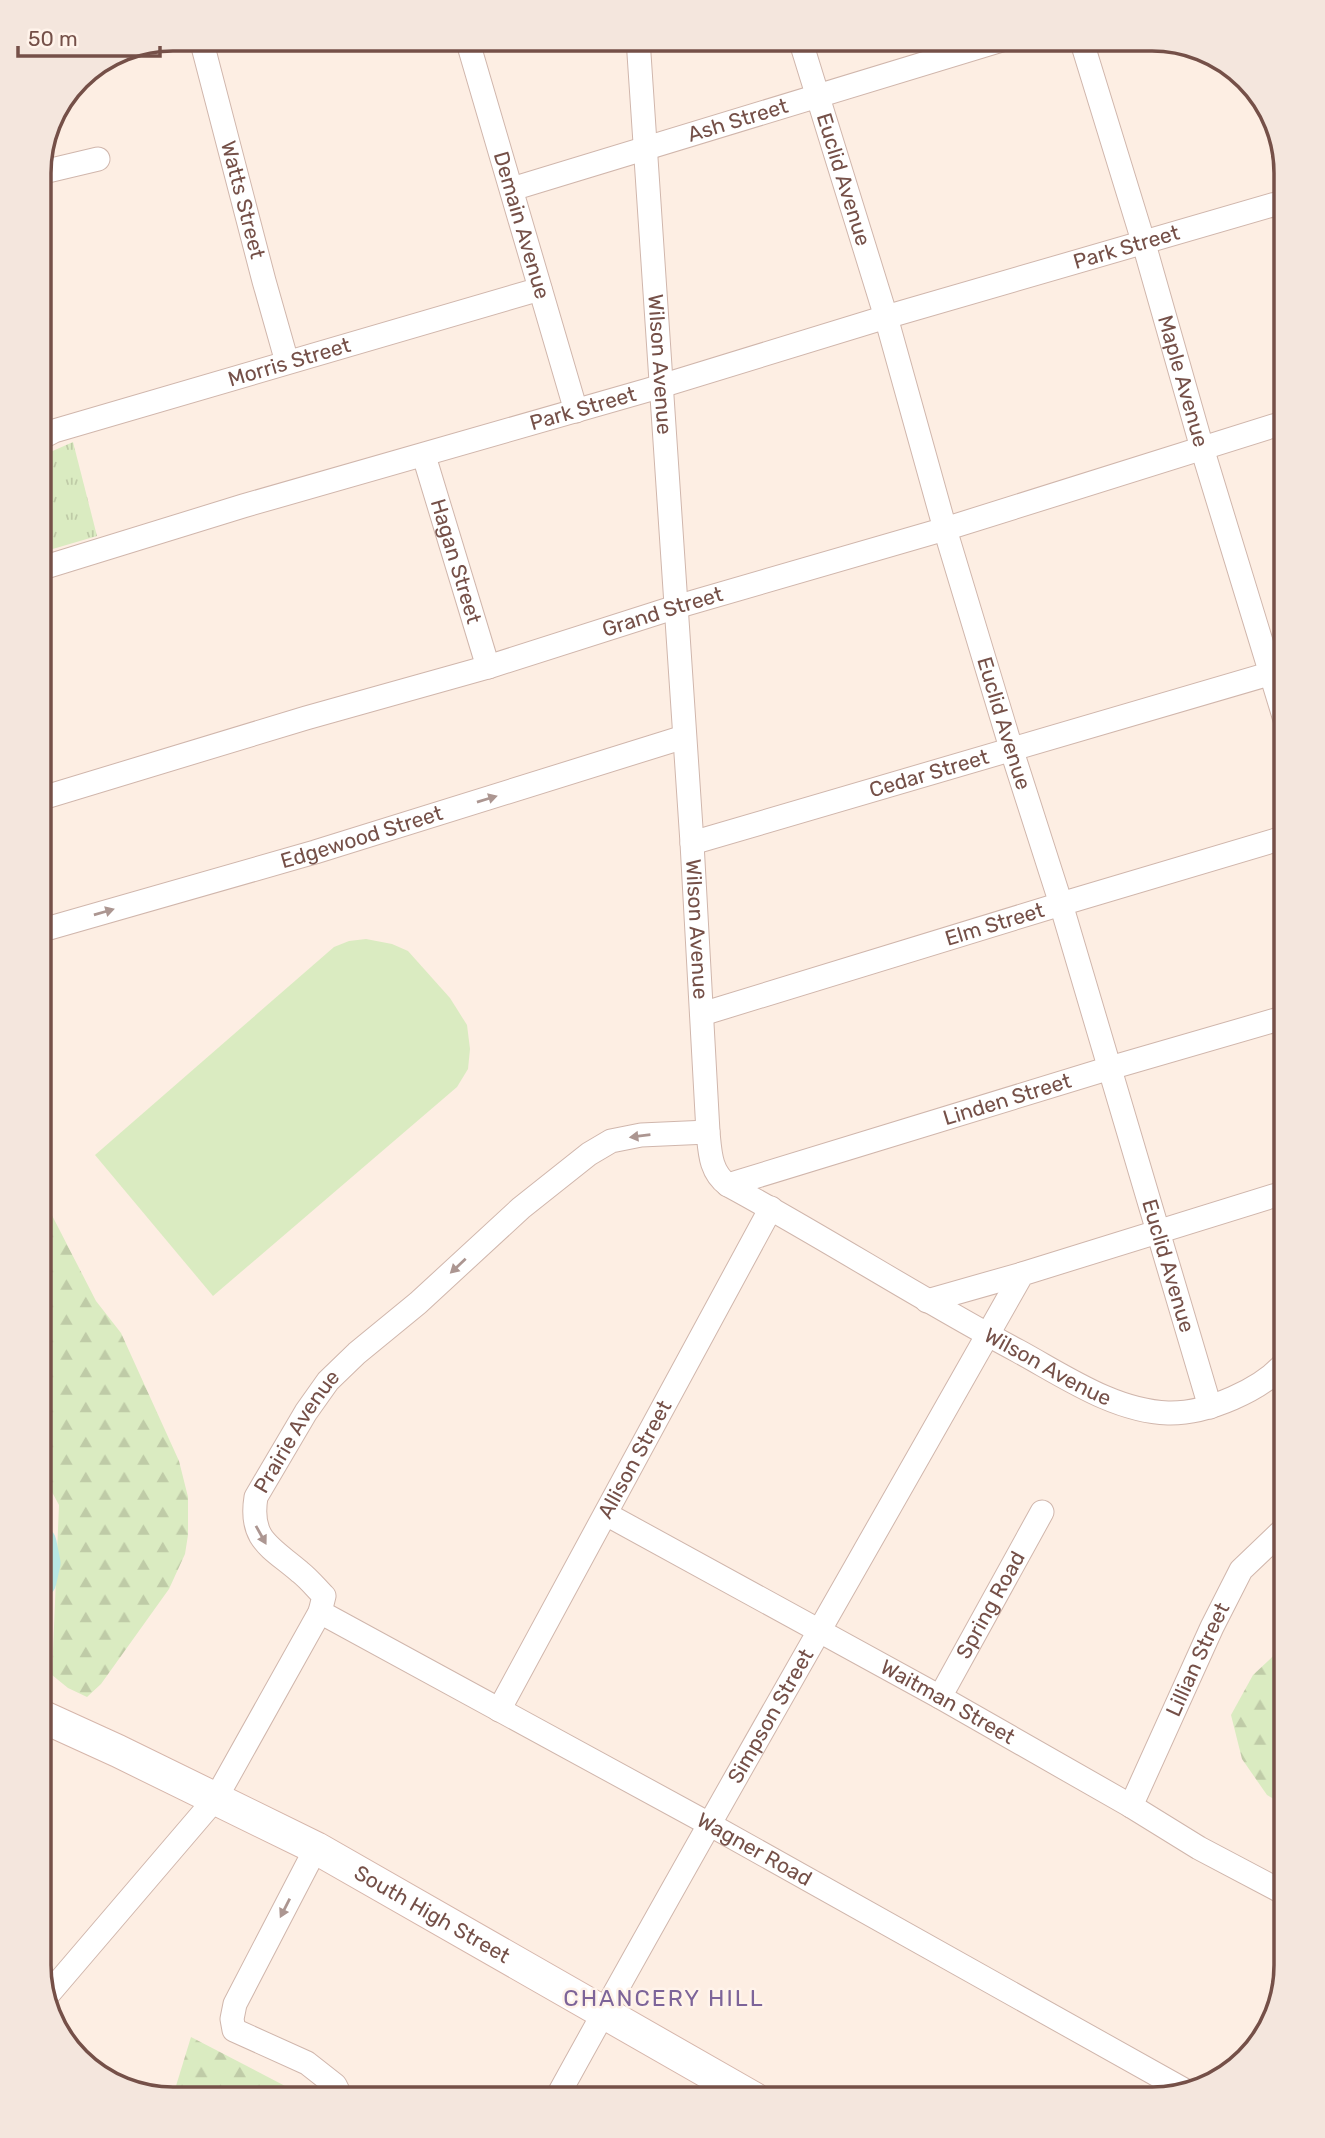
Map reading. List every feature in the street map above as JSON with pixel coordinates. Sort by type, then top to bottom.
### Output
[{"type":"street","name":"Watts Street","points":[[204,51],[287,362]]},
{"type":"street","name":"Demain Avenue","points":[[471,51],[576,411]]},
{"type":"street","name":"Wilson Avenue","points":[[639,51],[711,1162],[720,1179],[728,1185],[987,1335],[1081,1385],[1128,1406],[1169,1413],[1210,1407],[1259,1385],[1274,1372]]},
{"type":"street","name":"Euclid Avenue","points":[[804,51],[886,317],[1011,748],[1061,904],[1210,1407]]},
{"type":"street","name":"Ash Street","points":[[512,189],[966,51]]},
{"type":"street","name":"Maple Avenue","points":[[1085,51],[1144,244],[1202,448],[1274,657]]},
{"type":"street","points":[[51,170],[98,159]]},
{"type":"street","name":"Park Street","points":[[51,565],[243,506],[424,456],[886,317],[1274,205]]},
{"type":"street","name":"Morris Street","points":[[51,433],[540,289]]},
{"type":"street","name":"Grand Street","points":[[51,795],[306,718],[488,667],[676,607],[946,528],[1274,426]]},
{"type":"street","name":"Hagan Street","points":[[424,456],[488,667]]},
{"type":"street","name":"Cedar Street","points":[[692,843],[1274,673]]},
{"type":"street","name":"Edgewood Street","points":[[51,928],[315,852],[684,737]]},
{"type":"street","name":"Elm Street","points":[[702,1014],[1274,841]]},
{"type":"street","name":"Linden Street","points":[[728,1185],[1274,1020]]},
{"type":"street","name":"Prairie Avenue","points":[[320,1612],[324,1596],[303,1574],[264,1542],[256,1528],[254,1512],[256,1497],[306,1412],[328,1381],[521,1208],[589,1154],[611,1141],[641,1135],[708,1132]]},
{"type":"street","points":[[928,1301],[1274,1196]]},
{"type":"street","name":"Allison Street","points":[[499,1710],[771,1208]]},
{"type":"street","name":"Simpson Street","points":[[563,2087],[1022,1274]]},
{"type":"street","name":"Spring Road","points":[[940,1697],[1042,1512]]},
{"type":"street","name":"Waitman Street","points":[[606,1514],[940,1697],[1199,1848],[1274,1888]]},
{"type":"street","name":"Lillian Street","points":[[1131,1806],[1212,1627],[1241,1570],[1274,1538]]},
{"type":"street","points":[[53,1988],[216,1798],[320,1612]]},
{"type":"street","name":"Wagner Road","points":[[320,1612],[709,1824],[1175,2085]]},
{"type":"street","name":"South High Street","points":[[51,1721],[316,1847],[734,2087]]},
{"type":"street","points":[[316,1847],[235,2004],[232,2019],[234,2030],[307,2063],[334,2087]]},
{"type":"green space","points":[[73,442],[97,536],[51,549],[51,452]]},
{"type":"green space","points":[[366,939],[392,944],[408,951],[450,998],[467,1025],[470,1049],[468,1069],[457,1087],[213,1296],[95,1155],[334,947],[349,941]]},
{"type":"green space","points":[[51,1213],[96,1301],[121,1333],[179,1461],[188,1497],[185,1554],[169,1589],[101,1684],[87,1697],[68,1688],[52,1675],[59,1505],[51,1490]]},
{"type":"green space","points":[[1274,1655],[1274,1799],[1267,1795],[1242,1759],[1231,1715],[1253,1675]]},
{"type":"green space","points":[[191,2037],[287,2087],[176,2087]]},
{"type":"district","name":"CHANCERY HILL","points":[[664,1998]]}]
